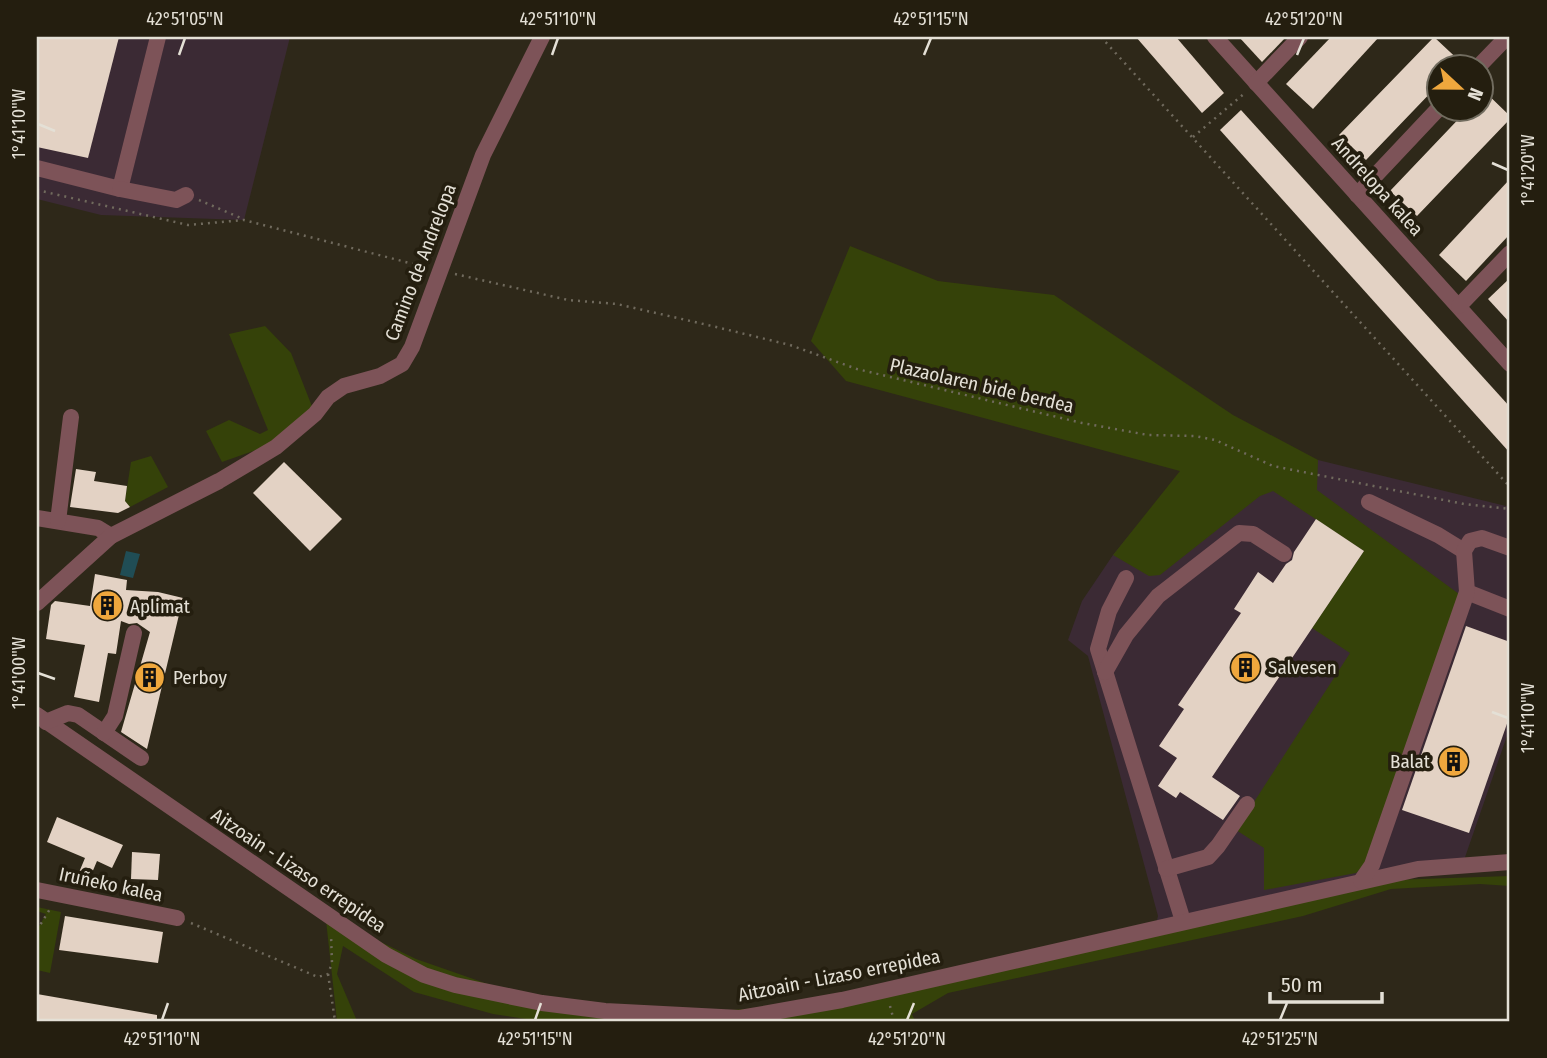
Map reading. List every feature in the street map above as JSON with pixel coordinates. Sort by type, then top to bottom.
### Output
[{"type":"street","points":[[120,188],[158,37]]},
{"type":"street","name":"Camino de Andrelopa","points":[[37,603],[111,536],[242,468],[287,439],[315,414],[328,397],[344,386],[380,376],[402,364],[412,346],[483,155],[542,37]]},
{"type":"street","name":"Andrelopa kalea","points":[[1215,37],[1510,364]]},
{"type":"street","points":[[1256,83],[1300,37]]},
{"type":"street","points":[[1357,195],[1426,122]]},
{"type":"street","points":[[37,168],[176,200],[186,195]]},
{"type":"street","points":[[1459,306],[1510,253]]},
{"type":"street","points":[[58,521],[71,417]]},
{"type":"street","points":[[1369,502],[1438,535],[1464,551]]},
{"type":"street","points":[[37,518],[98,528],[111,536]]},
{"type":"street","points":[[1105,672],[1126,635],[1158,596],[1239,533],[1253,534],[1284,554]]},
{"type":"street","points":[[1361,881],[1372,864],[1467,592],[1464,551],[1471,541],[1482,538],[1510,548]]},
{"type":"street","points":[[1126,578],[1108,611],[1098,649],[1182,921]]},
{"type":"street","points":[[1467,592],[1510,609]]},
{"type":"street","points":[[104,733],[115,716],[134,633]]},
{"type":"street","points":[[41,719],[68,713],[78,715],[141,758]]},
{"type":"street","name":"Aitzoain - Lizaso errepidea","points":[[41,719],[386,955],[424,975],[455,985],[542,1003],[605,1011],[740,1018],[842,1000],[1418,869],[1510,862]]},
{"type":"street","points":[[1166,869],[1208,856],[1247,804]]},
{"type":"street","name":"Iruñeko kalea","points":[[37,890],[177,918]]},
{"type":"path","points":[[1101,37],[1510,487]]},
{"type":"path","points":[[1193,137],[1256,83]]},
{"type":"path","points":[[37,190],[188,225],[244,220]]},
{"type":"path","points":[[186,195],[244,220],[429,268]]},
{"type":"path","name":"Plazaolaren bide berdea","points":[[448,273],[568,300],[617,304],[790,345],[857,369],[1082,423],[1148,435],[1205,438],[1273,467],[1464,504],[1510,509]]},
{"type":"path","points":[[37,930],[52,905]]},
{"type":"path","points":[[330,917],[332,963],[328,974],[335,1021]]},
{"type":"path","points":[[177,918],[310,975],[318,977],[328,974]]},
{"type":"shaded area","points":[[37,37],[290,37],[244,220],[101,215],[37,199]]},
{"type":"shaded area","points":[[1318,460],[1510,507],[1510,727],[1462,866],[1155,928],[1158,916],[1088,656],[1068,640],[1082,601],[1113,555],[1181,472]]},
{"type":"green space","points":[[850,246],[938,281],[1054,295],[1233,415],[1318,460],[1317,490],[1459,594],[1366,863],[1356,873],[1264,890],[1264,848],[1236,830],[1350,653],[1312,628],[1364,551],[1273,491],[1260,496],[1160,575],[1149,576],[1113,555],[1180,471],[846,381],[811,341]]},
{"type":"green space","points":[[265,326],[291,353],[315,414],[287,439],[222,462],[206,431],[229,420],[260,434],[268,430],[229,334]]},
{"type":"green space","points":[[151,456],[168,487],[130,507],[125,501],[131,462]]},
{"type":"green space","points":[[1510,876],[1510,886],[1480,884],[1391,889],[1303,916],[948,993],[912,1014],[915,1021],[539,1021],[493,1014],[414,992],[343,946],[337,974],[357,1021],[337,1021],[325,911],[360,932],[416,959],[542,1003],[667,1015],[821,1003],[1361,881]]},
{"type":"green space","points":[[37,907],[61,912],[50,973],[37,970],[37,930],[46,914],[37,911]]},
{"type":"water","points":[[126,551],[140,554],[133,578],[120,575]]},
{"type":"building","points":[[37,37],[119,37],[88,158],[37,147]]},
{"type":"building","points":[[1136,37],[1176,37],[1224,93],[1202,113]]},
{"type":"building","points":[[1239,37],[1286,37],[1262,62]]},
{"type":"building","points":[[1331,37],[1379,37],[1313,109],[1286,84]]},
{"type":"building","points":[[1434,37],[1450,52],[1424,52],[1424,100],[1366,160],[1339,135]]},
{"type":"building","points":[[1494,101],[1510,116],[1417,216],[1390,191],[1456,122],[1494,122]]},
{"type":"building","points":[[1241,110],[1510,407],[1510,453],[1220,130]]},
{"type":"building","points":[[1510,179],[1510,234],[1466,281],[1439,255]]},
{"type":"building","points":[[1510,278],[1510,323],[1488,299]]},
{"type":"building","points":[[284,462],[342,519],[310,551],[253,493]]},
{"type":"building","points":[[76,469],[96,472],[94,481],[127,486],[125,501],[130,507],[118,513],[70,507]]},
{"type":"building","name":"Salvesen","points":[[1316,519],[1364,551],[1212,777],[1240,796],[1223,820],[1180,792],[1176,798],[1158,786],[1177,758],[1159,746],[1184,709],[1178,705],[1241,613],[1234,609],[1258,572],[1273,583],[1292,560],[1294,552]]},
{"type":"building","points":[[95,574],[127,580],[126,590],[158,592],[183,598],[147,749],[121,732],[150,632],[137,623],[121,621],[116,654],[108,653],[99,702],[74,697],[85,645],[46,639],[51,605],[55,601],[90,606]]},
{"type":"building","name":"Balat","points":[[1466,626],[1510,642],[1510,715],[1469,833],[1402,810]]},
{"type":"building","points":[[57,817],[123,845],[112,868],[97,861],[86,887],[75,882],[85,858],[47,842]]},
{"type":"building","points":[[132,852],[160,854],[158,880],[131,879]]},
{"type":"building","points":[[65,916],[163,932],[158,963],[59,950]]},
{"type":"building","points":[[37,994],[157,1015],[157,1021],[37,1021]]},
{"type":"place","name":"Aplimat","points":[[107,606]]},
{"type":"place","name":"Salvesen","points":[[1245,667]]},
{"type":"place","name":"Perboy","points":[[150,677]]},
{"type":"place","name":"Balat","points":[[1453,761]]}]
